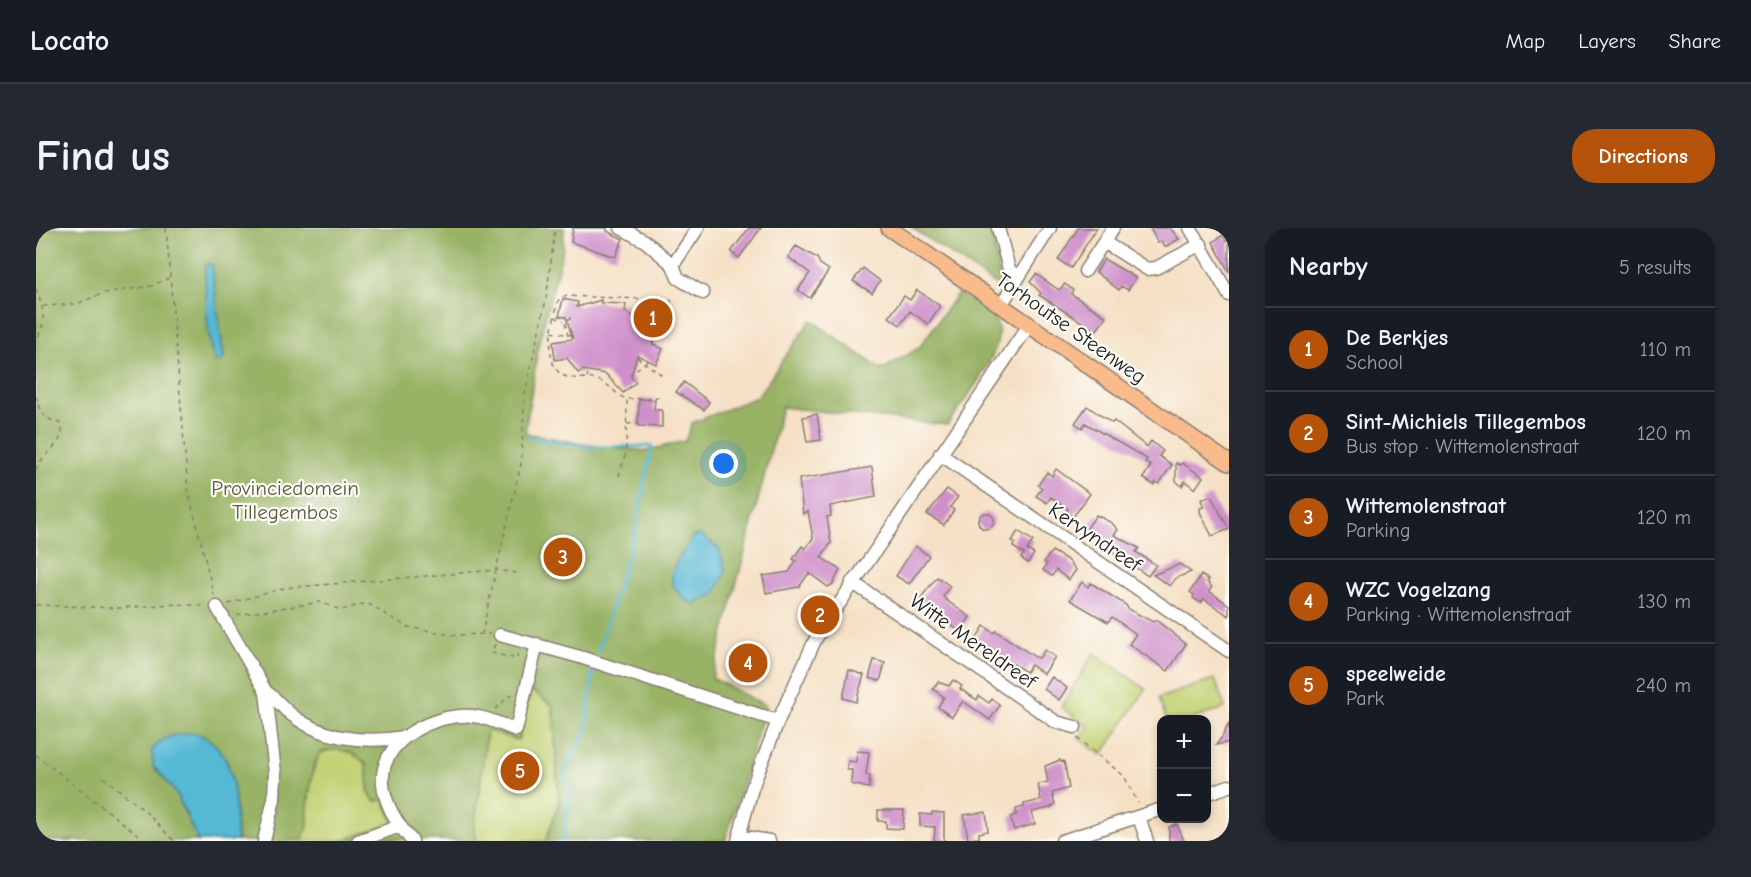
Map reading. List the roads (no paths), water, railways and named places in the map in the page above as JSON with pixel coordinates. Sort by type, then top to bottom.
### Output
[{"type":"main road","name":"Torhoutse Steenweg","points":[[889,228],[1229,463]]},
{"type":"street","points":[[621,228],[645,241],[673,265],[678,278],[703,293]]},
{"type":"street","points":[[673,265],[698,228]]},
{"type":"street","name":"Torhoutse Steenweg","points":[[998,228],[1009,270],[1017,279]]},
{"type":"street","points":[[1000,305],[1050,228]]},
{"type":"street","points":[[1085,271],[1113,228]]},
{"type":"street","points":[[1190,228],[1229,295]]},
{"type":"street","points":[[1104,242],[1147,269],[1156,268],[1201,244]]},
{"type":"street","points":[[770,841],[739,839],[752,789],[808,652],[852,582],[1029,325]]},
{"type":"street","name":"Kervyndreef","points":[[940,454],[1229,651]]},
{"type":"street","name":"Witte Mereldreef","points":[[852,582],[1056,722],[1075,727]]},
{"type":"street","points":[[217,607],[266,692],[287,711],[312,728],[345,738],[382,741],[404,737],[427,724],[447,718],[470,716],[484,718],[516,730],[537,644]]},
{"type":"street","points":[[497,639],[521,640],[537,644],[653,679],[778,721]]},
{"type":"street","points":[[264,841],[274,799],[275,773],[266,692]]},
{"type":"street","points":[[404,737],[388,758],[382,783],[390,811],[412,841]]},
{"type":"street","points":[[1211,792],[1229,786]]},
{"type":"street","points":[[1062,841],[1157,810]]},
{"type":"street","points":[[1141,816],[1147,841]]},
{"type":"street","points":[[358,841],[400,826]]},
{"type":"water","points":[[212,265],[224,358],[217,363],[213,355],[207,319],[205,266]]},
{"type":"water","points":[[701,535],[719,549],[726,571],[715,594],[695,604],[686,601],[678,593],[672,583],[672,576],[673,569],[693,536]]},
{"type":"water","points":[[195,733],[210,740],[220,750],[227,763],[234,793],[237,841],[198,841],[176,793],[153,766],[152,750],[161,741],[176,735]]},
{"type":"waterway","points":[[529,438],[587,447],[652,446],[634,535],[598,652]]},
{"type":"waterway","points":[[563,841],[568,805],[572,798],[563,774],[586,731],[593,668]]},
{"type":"place","name":"De Berkjes","points":[[653,318]]},
{"type":"place","name":"Wittemolenstraat","points":[[563,557]]},
{"type":"place","name":"Sint-Michiels Tillegembos","points":[[820,615]]},
{"type":"place","name":"WZC Vogelzang","points":[[748,663]]},
{"type":"place","name":"speelweide","points":[[520,771]]},
{"type":"park label","name":"Provinciedomein Tillegembos","points":[[285,500]]}]
